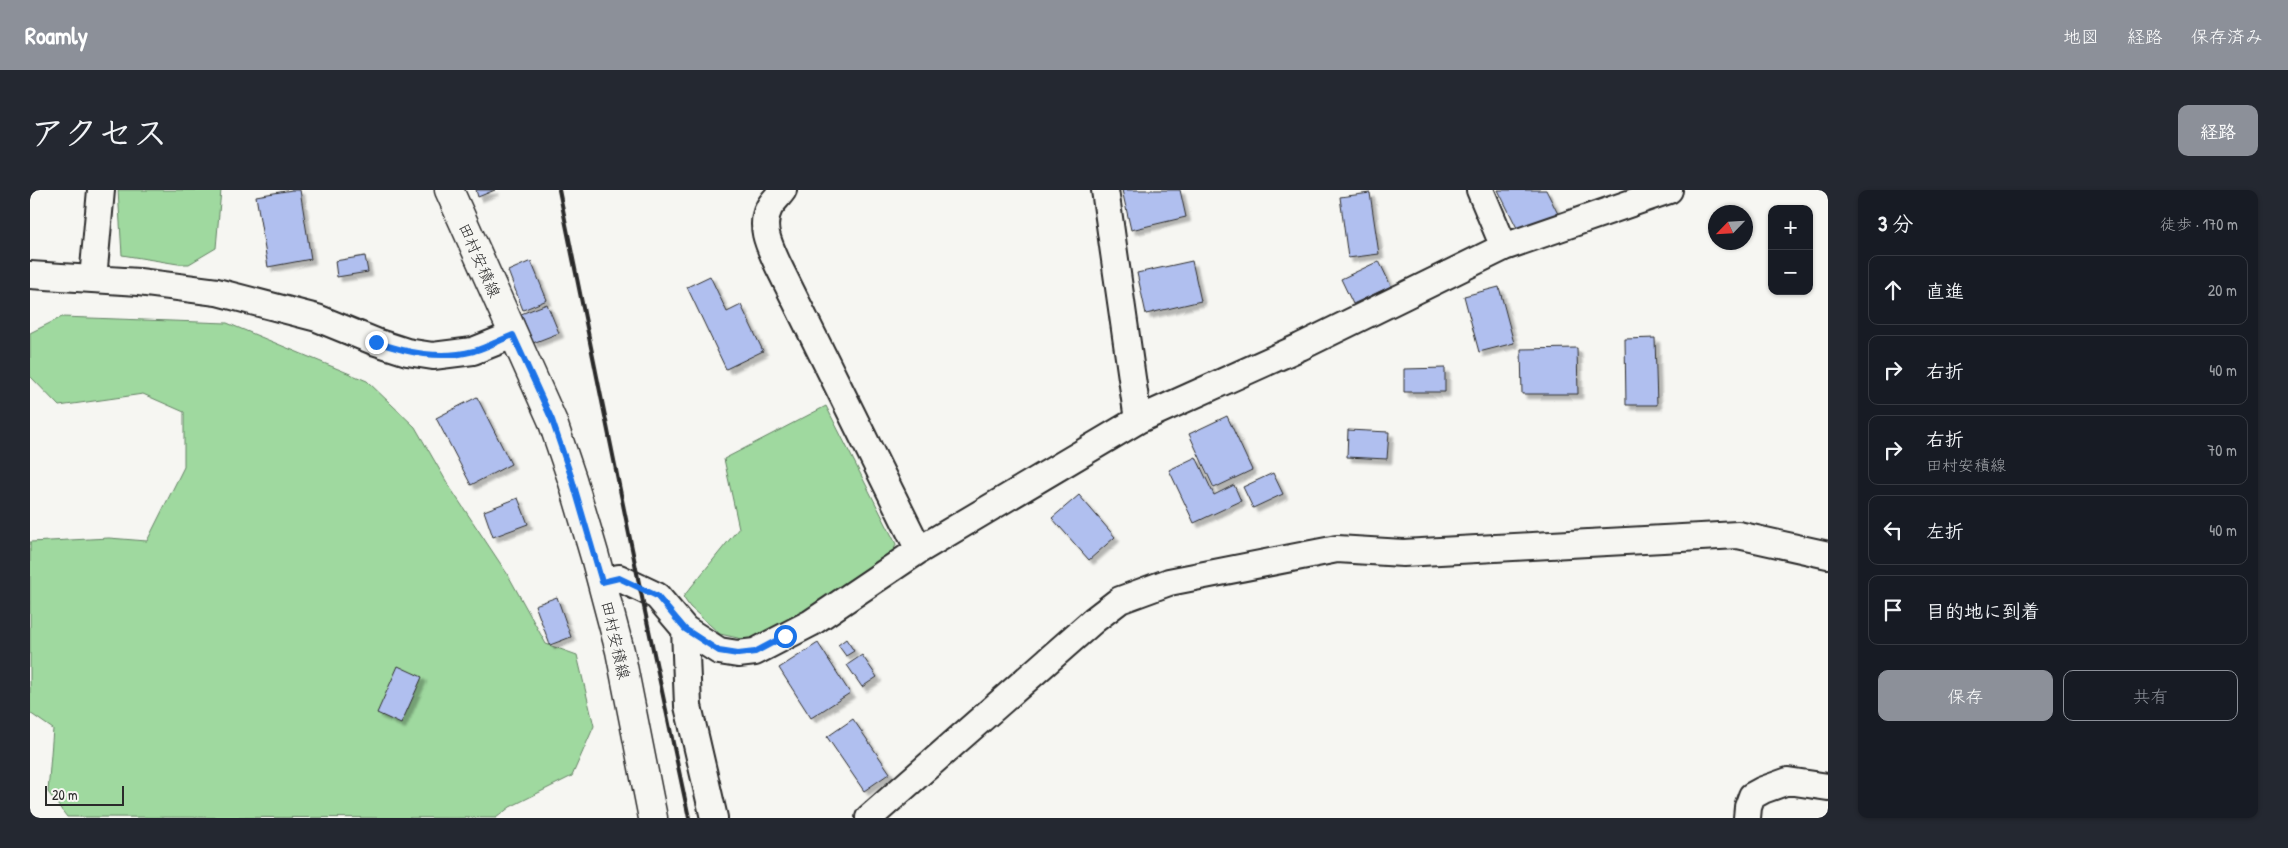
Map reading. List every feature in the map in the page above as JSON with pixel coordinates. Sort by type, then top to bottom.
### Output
[{"type":"main road","name":"田村安積線","points":[[448,190],[552,420],[572,479],[620,651],[653,818]]},
{"type":"street","points":[[93,279],[101,190]]},
{"type":"street","points":[[783,190],[769,207],[764,220],[767,239],[778,265],[919,550]]},
{"type":"street","points":[[1104,190],[1138,420]]},
{"type":"street","points":[[1480,190],[1504,247]]},
{"type":"street","points":[[602,582],[619,578],[657,596],[685,629],[719,651],[738,654],[755,652],[811,623],[919,550],[1138,420],[1300,347],[1504,247],[1669,190]]},
{"type":"street","points":[[30,274],[217,292],[317,318],[376,342],[407,352],[433,356],[473,351],[513,335]]},
{"type":"street","points":[[869,818],[1094,620],[1120,600],[1169,582],[1337,549],[1403,553],[1738,535],[1828,555]]},
{"type":"street","points":[[685,629],[688,706],[714,818]]},
{"type":"street","points":[[1747,818],[1752,796],[1763,790],[1788,781],[1828,787]]},
{"type":"green space","points":[[118,190],[221,190],[216,248],[189,264],[122,255]]},
{"type":"green space","points":[[62,317],[227,323],[367,381],[415,427],[449,486],[508,575],[546,644],[577,655],[594,726],[572,776],[510,807],[496,818],[67,817],[48,792],[53,729],[30,713],[30,542],[109,538],[147,541],[184,467],[184,412],[143,394],[59,406],[30,376],[30,333]]},
{"type":"green space","points":[[826,406],[896,544],[892,556],[771,632],[751,641],[720,634],[690,607],[683,597],[739,528],[724,459]]},
{"type":"building","points":[[300,190],[311,259],[268,267],[256,196]]},
{"type":"building","points":[[476,190],[495,190],[478,197]]},
{"type":"building","points":[[1122,190],[1180,190],[1186,217],[1131,230]]},
{"type":"building","points":[[1498,190],[1546,190],[1559,216],[1520,234]]},
{"type":"building","points":[[1370,193],[1379,254],[1348,258],[1340,197]]},
{"type":"building","points":[[365,256],[368,272],[337,277],[335,261]]},
{"type":"building","points":[[531,261],[547,300],[523,310],[508,271]]},
{"type":"building","points":[[1192,261],[1201,301],[1146,314],[1137,273]]},
{"type":"building","points":[[1379,261],[1391,286],[1353,304],[1341,279]]},
{"type":"building","points":[[710,276],[727,312],[741,305],[763,351],[726,369],[687,287]]},
{"type":"building","points":[[1499,287],[1514,343],[1479,352],[1464,296]]},
{"type":"building","points":[[547,304],[559,333],[533,343],[521,314]]},
{"type":"building","points":[[1655,338],[1657,405],[1626,405],[1625,339]]},
{"type":"building","points":[[1577,348],[1578,394],[1522,394],[1521,349]]},
{"type":"building","points":[[1445,368],[1445,392],[1404,392],[1404,369]]},
{"type":"building","points":[[477,397],[511,464],[471,485],[436,418]]},
{"type":"building","points":[[1227,416],[1252,470],[1214,488],[1189,434]]},
{"type":"building","points":[[1348,430],[1389,432],[1387,459],[1347,457]]},
{"type":"building","points":[[1196,457],[1214,495],[1234,485],[1241,501],[1194,523],[1169,470]]},
{"type":"building","points":[[1273,473],[1283,494],[1253,508],[1243,487]]},
{"type":"building","points":[[1079,495],[1115,537],[1089,560],[1052,518]]},
{"type":"building","points":[[518,498],[528,524],[493,537],[484,511]]},
{"type":"building","points":[[557,597],[571,637],[550,645],[535,605]]},
{"type":"building","points":[[846,639],[854,651],[846,656],[838,645]]},
{"type":"building","points":[[818,643],[850,693],[811,718],[779,668]]},
{"type":"building","points":[[862,655],[877,677],[862,687],[847,665]]},
{"type":"building","points":[[398,666],[422,677],[401,724],[377,713]]},
{"type":"building","points":[[853,719],[890,773],[864,791],[827,737]]},
{"type":"railway","points":[[559,190],[689,818]]},
{"type":"route","points":[[376,342],[407,352],[433,356],[473,351],[513,335],[552,420],[596,556],[602,582],[619,578],[657,596],[685,629],[719,651],[738,654],[755,652],[785,636]]}]
